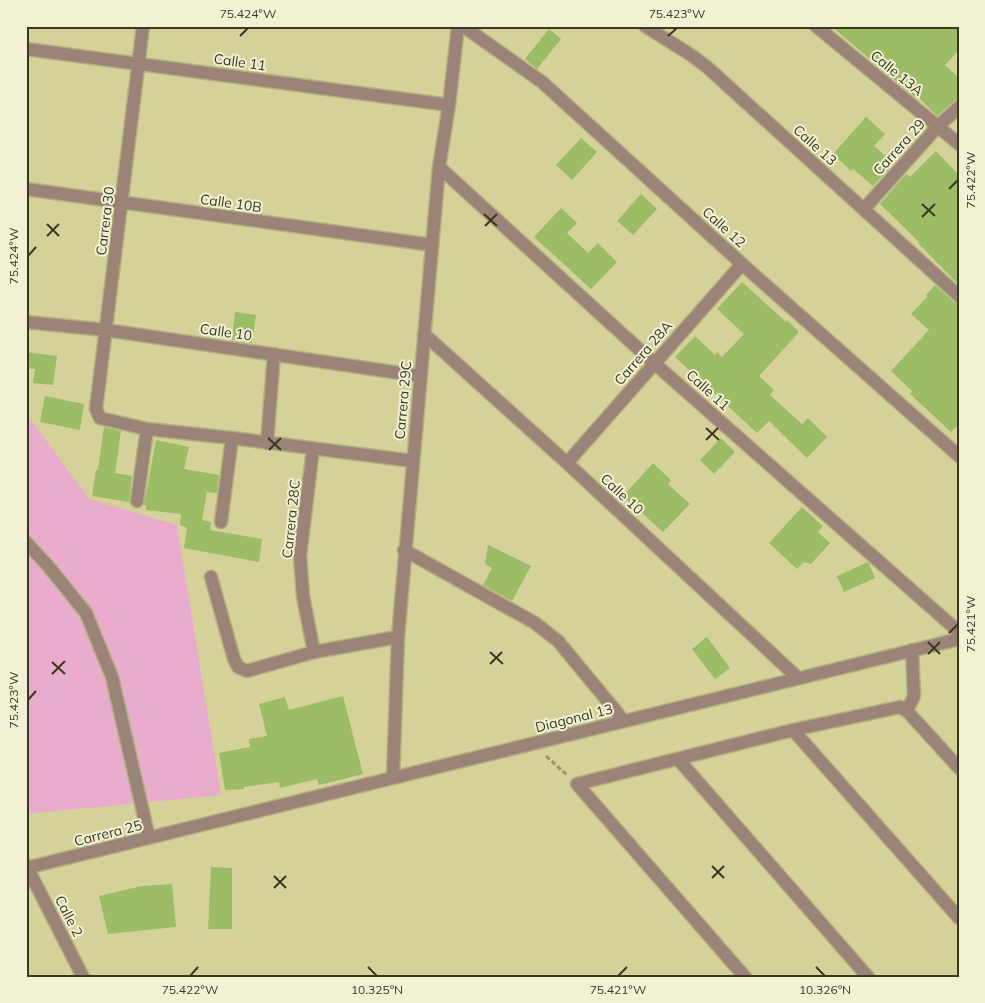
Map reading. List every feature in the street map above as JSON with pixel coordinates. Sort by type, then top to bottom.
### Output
[{"type":"street","name":"Carrera 30","points":[[143,26],[96,409],[100,418],[147,429]]},
{"type":"street","name":"Carrera 29C","points":[[393,778],[398,636],[404,550],[439,167],[449,105],[458,26]]},
{"type":"street","name":"Calle 12","points":[[464,26],[542,82],[742,264],[959,456]]},
{"type":"street","name":"Calle 13","points":[[645,26],[692,55],[959,296]]},
{"type":"street","name":"Calle 13A","points":[[816,26],[959,144]]},
{"type":"street","name":"Calle 11","points":[[26,49],[449,105]]},
{"type":"street","name":"Carrera 29","points":[[864,209],[938,126],[959,107]]},
{"type":"street","name":"Calle 11","points":[[439,167],[654,362],[959,632]]},
{"type":"street","name":"Calle 10B","points":[[26,189],[432,245]]},
{"type":"street","name":"Carrera 28A","points":[[567,463],[742,264]]},
{"type":"street","name":"Calle 10","points":[[26,322],[106,330],[420,376]]},
{"type":"street","name":"Calle 10","points":[[424,334],[567,463],[798,678]]},
{"type":"street","points":[[267,443],[274,354]]},
{"type":"street","points":[[137,501],[147,429],[412,461]]},
{"type":"street","points":[[221,522],[232,438]]},
{"type":"street","name":"Carrera 28C","points":[[313,449],[300,556],[303,596],[314,652]]},
{"type":"street","points":[[26,542],[86,613],[112,677],[150,838]]},
{"type":"street","points":[[404,550],[535,622],[558,641],[624,721]]},
{"type":"street","points":[[211,576],[234,660],[238,668],[247,670],[314,652],[398,636]]},
{"type":"street","name":"Diagonal 13","points":[[197,826],[959,639]]},
{"type":"street","points":[[907,710],[914,696],[912,650]]},
{"type":"street","points":[[745,977],[577,784],[793,730],[900,706],[907,710],[959,768]]},
{"type":"street","points":[[793,730],[959,918]]},
{"type":"street","points":[[678,759],[868,977]]},
{"type":"street","name":"Carrera 25","points":[[27,867],[197,826]]},
{"type":"street","name":"Calle 2","points":[[27,867],[83,977]]},
{"type":"path","points":[[532,744],[577,784]]},
{"type":"shaded area","points":[[26,413],[89,499],[177,525],[221,795],[26,814]]},
{"type":"building","points":[[831,26],[959,26],[959,50],[945,65],[959,78],[959,99],[937,116],[918,97],[917,99]]},
{"type":"building","points":[[549,29],[561,39],[537,69],[525,59]]},
{"type":"building","points":[[866,117],[885,134],[874,146],[894,163],[873,186],[853,169],[851,171],[833,154]]},
{"type":"building","points":[[581,138],[597,152],[572,180],[556,165]]},
{"type":"building","points":[[936,151],[959,175],[959,285],[880,204],[906,174],[910,177]]},
{"type":"building","points":[[641,194],[657,209],[633,235],[617,221]]},
{"type":"building","points":[[561,208],[577,223],[567,233],[588,253],[598,243],[617,262],[591,289],[534,237]]},
{"type":"building","points":[[742,282],[799,332],[759,376],[774,390],[770,395],[802,424],[808,418],[827,437],[807,458],[769,421],[757,433],[675,357],[695,336],[715,355],[717,352],[722,357],[744,334],[717,309]]},
{"type":"building","points":[[935,285],[954,302],[959,304],[959,424],[951,432],[910,394],[912,391],[891,371],[929,330],[911,314]]},
{"type":"building","points":[[235,312],[256,315],[252,343],[232,340]]},
{"type":"building","points":[[26,352],[57,356],[53,385],[33,383],[35,369],[26,368]]},
{"type":"building","points":[[45,396],[84,404],[80,430],[40,422]]},
{"type":"building","points":[[104,427],[121,431],[115,473],[132,476],[129,502],[92,496]]},
{"type":"building","points":[[721,438],[735,452],[714,474],[700,460]]},
{"type":"building","points":[[156,440],[189,447],[184,469],[219,475],[217,493],[207,492],[202,520],[211,522],[210,530],[262,539],[259,562],[184,548],[187,528],[180,525],[181,514],[146,510],[146,505],[144,505]]},
{"type":"building","points":[[653,463],[671,480],[668,484],[690,504],[663,532],[623,496]]},
{"type":"building","points":[[802,507],[823,526],[818,532],[830,543],[811,564],[804,562],[797,569],[769,543]]},
{"type":"building","points":[[488,545],[531,566],[512,601],[483,585],[492,568],[485,564]]},
{"type":"building","points":[[868,562],[875,578],[844,592],[837,576]]},
{"type":"building","points":[[707,637],[730,668],[715,679],[692,649]]},
{"type":"building","points":[[343,696],[363,774],[319,785],[317,779],[280,788],[279,782],[244,787],[244,789],[225,790],[219,753],[250,747],[249,739],[267,736],[259,704],[285,697],[289,710]]},
{"type":"building","points":[[211,867],[232,868],[232,929],[208,929]]},
{"type":"building","points":[[172,884],[176,927],[108,934],[99,896],[142,886]]}]
